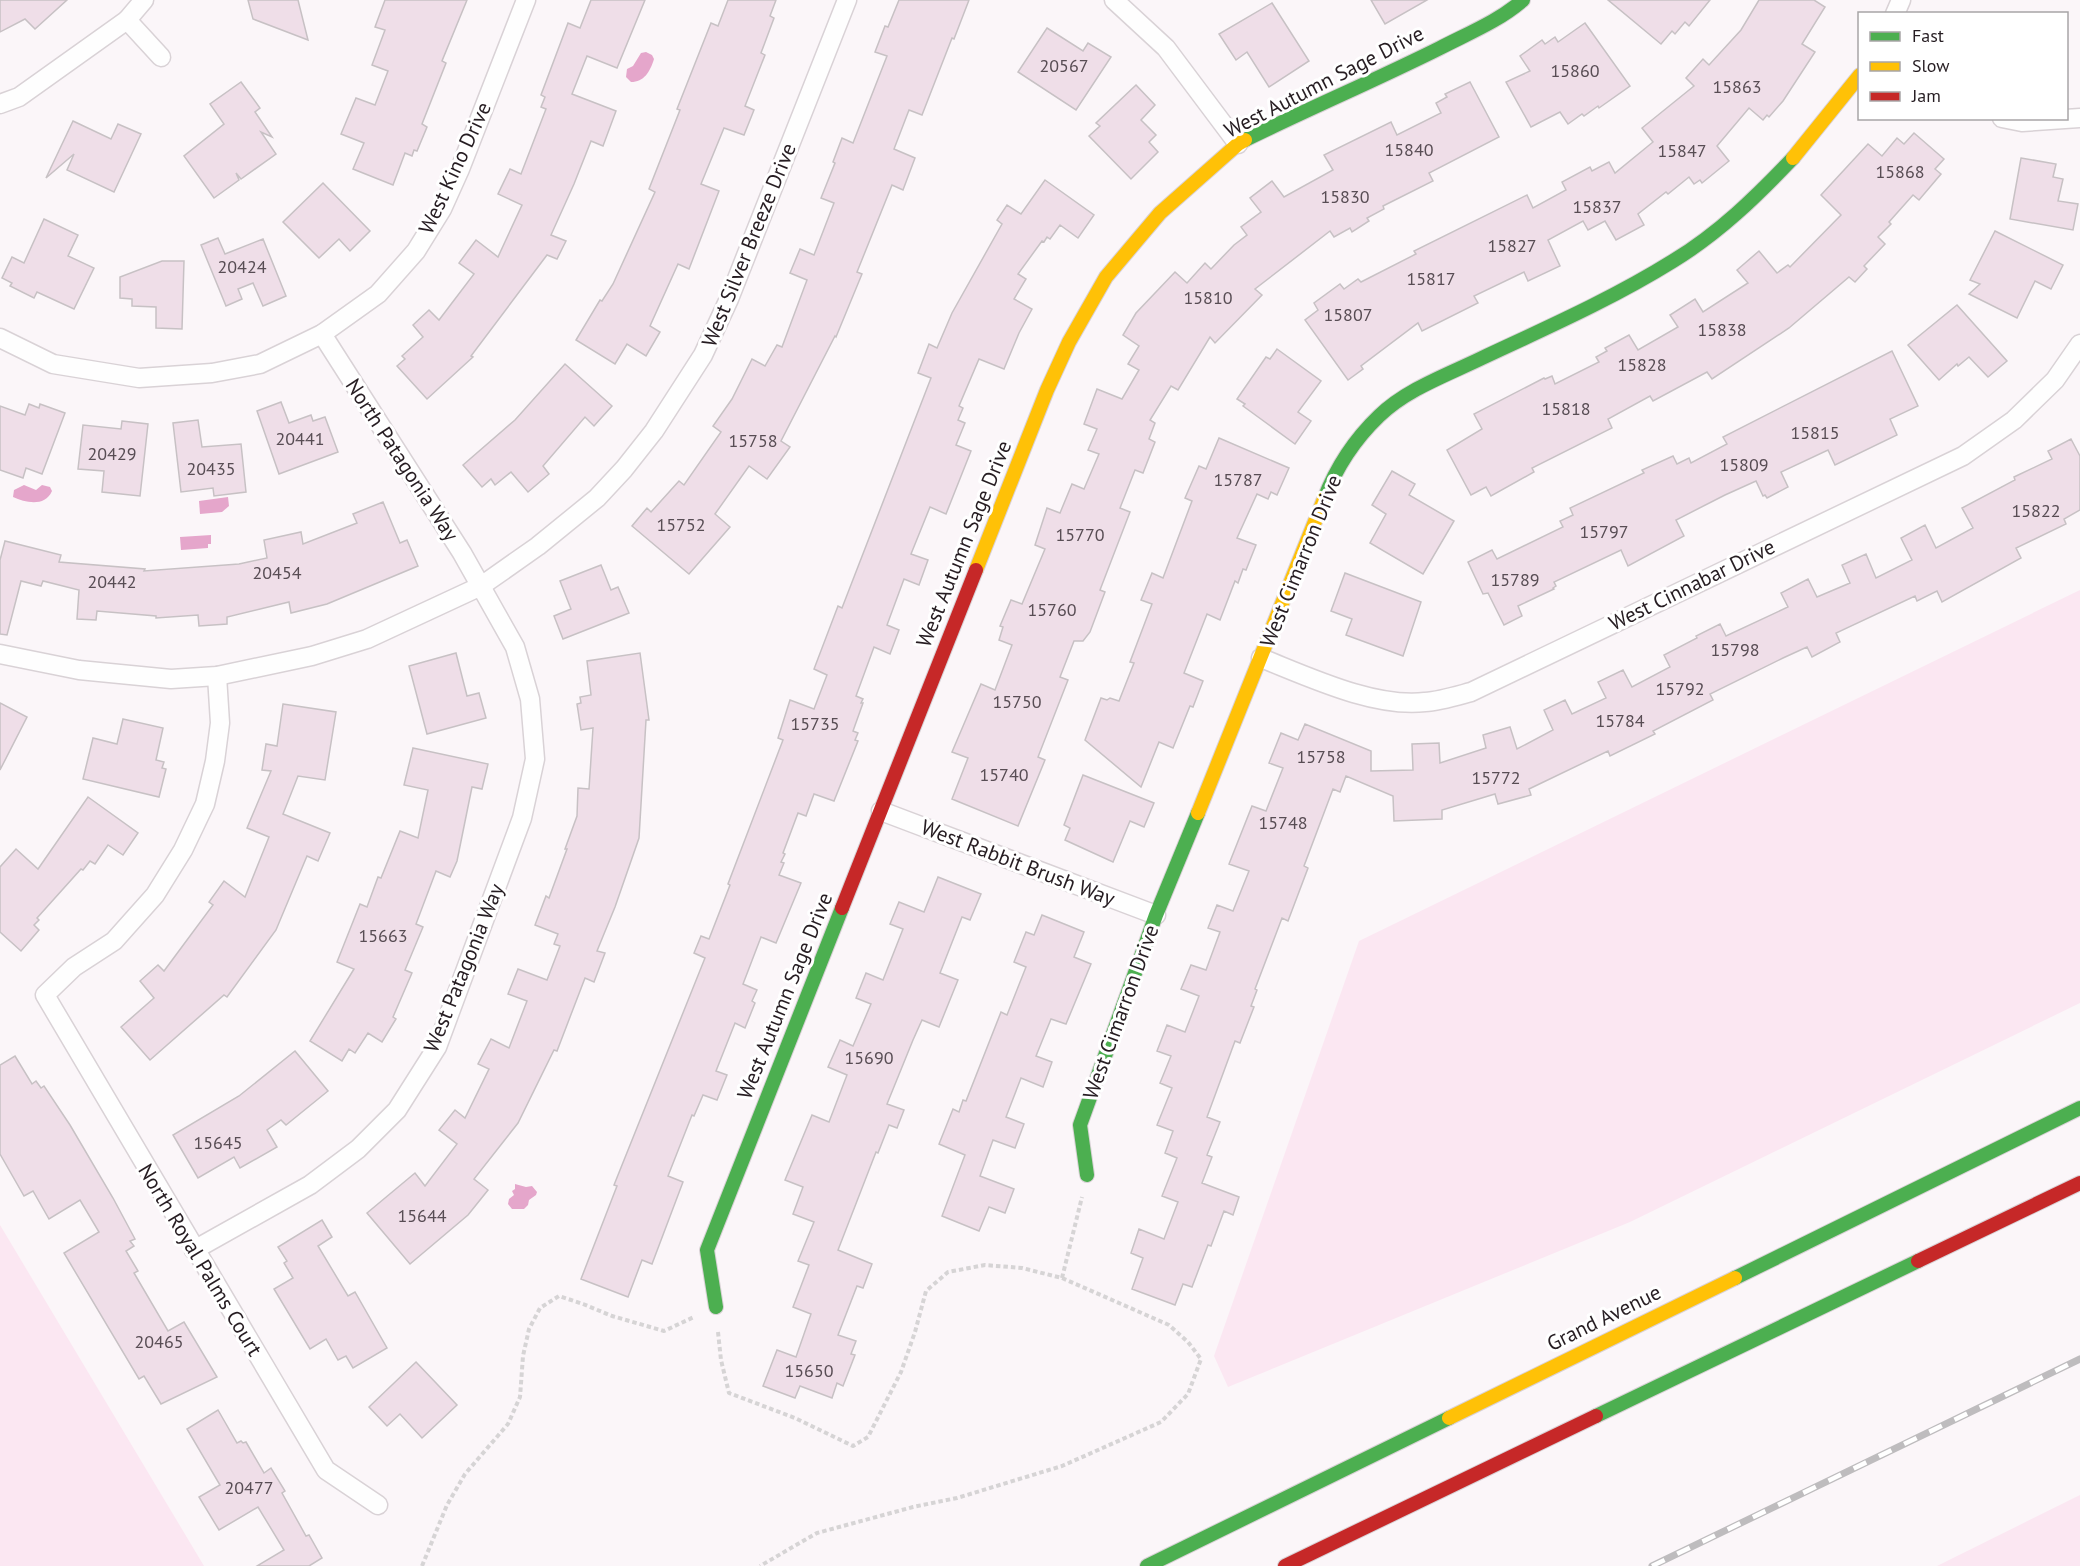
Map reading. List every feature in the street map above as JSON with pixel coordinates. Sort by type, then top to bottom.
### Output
[{"type":"main road","name":"West Autumn Sage Drive","points":[[716,1307],[707,1250],[1043,401],[1069,342],[1106,277],[1160,213],[1238,144],[1398,69],[1502,7],[1523,0]]},
{"type":"main road","name":"West Cimarron Drive","points":[[1087,1175],[1080,1125],[1156,915],[1330,483],[1353,445],[1380,415],[1416,390],[1583,309],[1672,262],[1713,235],[1759,194],[1803,148],[1858,78]]},
{"type":"main road","name":"Grand Avenue","points":[[1147,1566],[2080,1108]]},
{"type":"main road","points":[[1285,1566],[2080,1183]]},
{"type":"street","points":[[0,104],[19,96],[128,20],[144,0]]},
{"type":"street","name":"West Kino Drive","points":[[0,338],[53,364],[139,378],[212,373],[260,364],[321,334],[378,294],[416,251],[442,209],[526,0]]},
{"type":"street","name":"West Silver Breeze Drive","points":[[0,654],[79,670],[171,679],[217,676],[312,656],[367,639],[481,586],[538,546],[597,498],[654,431],[703,355],[729,299],[847,0]]},
{"type":"street","points":[[1114,0],[1166,48],[1238,144]]},
{"type":"street","points":[[128,20],[161,57]]},
{"type":"street","points":[[2012,120],[2022,122],[2051,120]]},
{"type":"street","name":"North Patagonia Way","points":[[321,334],[456,543],[481,586]]},
{"type":"street","name":"West Cinnabar Drive","points":[[1261,658],[1338,688],[1389,700],[1425,702],[1471,692],[1963,456],[2014,420],[2055,380],[2080,344]]},
{"type":"street","name":"West Patagonia Way","points":[[194,1250],[310,1185],[358,1149],[397,1110],[437,1047],[522,818],[535,759],[530,699],[515,647],[481,586]]},
{"type":"street","name":"North Royal Palms Court","points":[[217,676],[220,723],[215,761],[205,804],[183,850],[155,895],[114,941],[74,967],[45,995],[326,1470],[378,1505]]},
{"type":"street","name":"West Rabbit Brush Way","points":[[881,811],[1156,915]]},
{"type":"path","points":[[1062,1278],[1087,1175]]},
{"type":"path","points":[[422,1566],[447,1505],[465,1474],[508,1424],[520,1397],[523,1356],[529,1329],[540,1308],[559,1296],[612,1316],[663,1331],[716,1307],[721,1359],[729,1393],[795,1418],[853,1446],[868,1437],[901,1372],[926,1291],[948,1272],[985,1265],[1022,1268],[1062,1278],[1169,1325],[1188,1342],[1201,1359],[1188,1394],[1161,1422],[1062,1466],[957,1498],[913,1507],[816,1533],[760,1566]]},
{"type":"shaded area","points":[[646,52],[654,59],[651,68],[643,78],[631,82],[626,77],[627,69],[633,66],[641,53]]},
{"type":"shaded area","points":[[24,485],[36,490],[42,485],[50,487],[52,491],[45,500],[40,502],[29,502],[13,497],[14,490]]},
{"type":"shaded area","points":[[228,497],[229,506],[222,512],[200,514],[199,501]]},
{"type":"shaded area","points":[[211,535],[211,544],[208,544],[208,548],[181,550],[180,537]]},
{"type":"shaded area","points":[[2080,590],[2080,1003],[1630,1222],[1228,1387],[1214,1356],[1359,941]]},
{"type":"shaded area","points":[[515,1184],[532,1186],[537,1192],[524,1209],[512,1209],[508,1204],[509,1199],[514,1195],[512,1191],[515,1189]]},
{"type":"shaded area","points":[[0,1225],[204,1566],[0,1566]]},
{"type":"shaded area","points":[[2080,1495],[2080,1566],[1937,1566]]},
{"type":"building","points":[[0,0],[67,0],[35,29],[25,19],[0,32]]},
{"type":"building","points":[[248,0],[298,0],[308,40],[253,19]]},
{"type":"building","points":[[385,0],[467,0],[442,61],[446,63],[422,124],[427,127],[417,151],[414,150],[412,156],[405,153],[393,185],[353,169],[364,143],[341,134],[356,98],[375,105],[388,71],[372,65],[385,30],[375,27]]},
{"type":"building","points":[[591,0],[645,0],[617,68],[587,56],[572,94],[616,111],[603,146],[591,141],[551,235],[566,241],[557,259],[547,255],[471,356],[473,357],[427,399],[397,366],[405,359],[402,356],[423,337],[413,325],[429,310],[439,320],[474,274],[459,263],[476,240],[498,257],[522,205],[498,194],[510,169],[521,174],[546,109],[541,107],[545,97],[541,95],[568,23],[580,28]]},
{"type":"building","points":[[728,0],[776,0],[770,16],[774,18],[761,53],[765,55],[745,106],[754,110],[744,135],[724,128],[701,184],[719,191],[689,269],[678,264],[650,326],[660,332],[646,356],[627,344],[615,364],[576,340],[600,300],[602,301],[613,284],[655,192],[649,189],[680,110],[677,109],[711,23],[718,26]]},
{"type":"building","points":[[899,0],[969,0],[922,115],[909,110],[894,149],[915,158],[903,190],[892,185],[857,272],[862,274],[836,337],[781,441],[790,447],[767,479],[749,466],[715,514],[730,527],[689,574],[632,526],[647,508],[651,512],[679,481],[684,485],[721,432],[713,426],[732,399],[752,359],[765,366],[777,345],[782,347],[807,280],[790,273],[800,249],[814,255],[834,203],[821,198],[835,163],[833,162],[842,138],[853,143],[887,56],[875,52],[885,26],[888,27]]},
{"type":"building","points":[[1371,0],[1427,0],[1385,24]]},
{"type":"building","points":[[1608,0],[1710,0],[1689,26],[1685,22],[1675,34],[1672,31],[1661,44]]},
{"type":"building","points":[[1759,0],[1814,0],[1825,7],[1802,44],[1815,52],[1783,101],[1769,117],[1767,115],[1763,120],[1749,108],[1717,146],[1729,161],[1702,183],[1700,180],[1694,184],[1689,177],[1668,194],[1666,192],[1638,214],[1644,225],[1616,240],[1605,221],[1588,230],[1583,221],[1548,240],[1560,266],[1528,281],[1524,272],[1474,296],[1478,303],[1422,331],[1418,323],[1361,366],[1363,369],[1348,380],[1305,320],[1318,310],[1314,303],[1340,284],[1344,289],[1358,279],[1361,282],[1416,254],[1414,251],[1527,195],[1533,208],[1566,190],[1562,182],[1590,167],[1592,171],[1609,162],[1615,173],[1653,142],[1642,128],[1694,86],[1686,78],[1703,59],[1709,65],[1741,30]]},
{"type":"building","points":[[1272,3],[1309,61],[1269,87],[1247,52],[1236,60],[1219,34]]},
{"type":"building","points":[[1585,23],[1630,86],[1599,108],[1598,106],[1584,116],[1582,114],[1568,124],[1560,112],[1531,127],[1506,82],[1530,71],[1520,56],[1542,40],[1545,44],[1555,37],[1558,42]]},
{"type":"building","points":[[1047,28],[1083,51],[1088,43],[1111,57],[1076,110],[1018,72]]},
{"type":"building","points":[[241,82],[260,108],[255,112],[272,137],[261,132],[276,154],[241,179],[236,173],[239,180],[214,198],[184,156],[224,124],[210,104]]},
{"type":"building","points":[[1470,82],[1499,137],[1429,173],[1433,181],[1383,206],[1384,209],[1367,218],[1369,221],[1352,232],[1350,228],[1334,237],[1330,231],[1255,289],[1262,295],[1215,343],[1210,337],[1178,390],[1171,386],[1150,420],[1155,423],[1149,439],[1155,442],[1143,473],[1135,470],[1120,508],[1130,512],[1100,590],[1105,592],[1090,632],[1083,641],[1074,641],[1060,677],[1068,680],[1038,757],[1045,760],[1018,826],[952,799],[968,758],[952,752],[981,684],[995,690],[1012,645],[999,640],[1003,627],[1000,626],[1011,600],[1022,604],[1045,549],[1035,545],[1047,508],[1060,513],[1072,484],[1084,489],[1099,454],[1088,450],[1097,429],[1084,424],[1097,389],[1122,399],[1139,370],[1128,364],[1139,346],[1123,335],[1136,313],[1175,272],[1187,283],[1205,263],[1211,269],[1247,235],[1241,227],[1261,212],[1250,198],[1272,181],[1284,197],[1333,170],[1324,155],[1391,122],[1397,135],[1441,113],[1436,103],[1447,97],[1445,94]]},
{"type":"building","points":[[1136,85],[1155,105],[1141,120],[1156,135],[1149,142],[1158,152],[1131,179],[1089,136],[1100,126],[1096,123]]},
{"type":"building","points":[[73,121],[111,139],[118,124],[141,134],[114,192],[67,170],[74,154],[46,178]]},
{"type":"building","points":[[1914,133],[1944,159],[1935,169],[1941,174],[1919,200],[1913,195],[1889,222],[1891,224],[1878,237],[1885,244],[1864,266],[1867,269],[1855,282],[1849,277],[1789,328],[1712,379],[1707,372],[1653,401],[1650,396],[1608,419],[1612,428],[1532,468],[1534,472],[1491,496],[1486,487],[1471,495],[1447,450],[1482,429],[1474,414],[1544,378],[1552,376],[1555,384],[1599,362],[1596,357],[1607,351],[1605,348],[1629,335],[1638,350],[1678,327],[1670,315],[1695,299],[1703,312],[1748,283],[1737,270],[1759,251],[1777,273],[1788,265],[1790,267],[1841,215],[1821,195],[1868,144],[1882,156],[1897,138],[1904,144]]},
{"type":"building","points":[[2021,158],[2056,164],[2053,177],[2063,179],[2058,201],[2078,204],[2073,230],[2010,219]]},
{"type":"building","points":[[1045,180],[1094,215],[1078,238],[1060,225],[1050,239],[1047,237],[1044,242],[1042,241],[1018,274],[1026,279],[1014,299],[1032,309],[1004,369],[979,359],[959,406],[963,408],[958,420],[965,423],[956,445],[971,451],[946,514],[930,507],[911,554],[928,560],[919,585],[904,579],[887,625],[899,630],[890,654],[874,647],[856,696],[863,699],[853,731],[858,733],[855,740],[858,741],[834,801],[814,794],[806,816],[798,813],[783,853],[785,854],[781,862],[784,863],[779,875],[801,883],[776,943],[761,937],[743,984],[757,990],[752,1001],[755,1003],[745,1028],[735,1023],[716,1071],[727,1075],[717,1100],[703,1095],[694,1116],[692,1115],[668,1176],[683,1182],[652,1264],[642,1260],[628,1297],[581,1279],[617,1186],[614,1185],[705,958],[694,953],[701,936],[709,939],[730,885],[728,884],[783,740],[778,738],[790,700],[814,709],[827,675],[814,669],[838,606],[842,608],[931,378],[918,373],[929,344],[937,348],[952,313],[1002,224],[997,220],[1007,205],[1021,214]]},
{"type":"building","points":[[323,183],[370,231],[350,251],[339,239],[319,258],[283,222]]},
{"type":"building","points":[[44,219],[78,235],[68,256],[94,268],[74,309],[37,292],[34,298],[10,286],[12,283],[2,278],[12,257],[24,263]]},
{"type":"building","points":[[1995,231],[2063,265],[2051,289],[2035,281],[2017,318],[1969,294],[1980,284],[1970,280]]},
{"type":"building","points":[[218,238],[225,254],[263,239],[286,296],[263,306],[253,283],[238,289],[242,299],[226,306],[201,245]]},
{"type":"building","points":[[162,261],[184,261],[182,329],[156,328],[156,307],[132,306],[132,299],[120,298],[120,277]]},
{"type":"building","points":[[1957,305],[2007,361],[1988,377],[1969,357],[1939,380],[1908,345]]},
{"type":"building","points":[[1277,349],[1321,381],[1298,412],[1311,421],[1295,444],[1243,406],[1245,404],[1237,399],[1266,357],[1270,359]]},
{"type":"building","points":[[1892,351],[1918,406],[1890,419],[1897,435],[1835,465],[1828,450],[1781,472],[1788,487],[1767,498],[1763,496],[1756,481],[1725,495],[1676,520],[1684,536],[1628,566],[1621,550],[1554,582],[1556,586],[1554,589],[1518,606],[1522,616],[1504,625],[1488,593],[1483,594],[1468,562],[1492,550],[1497,559],[1563,527],[1560,521],[1573,515],[1570,508],[1644,473],[1642,470],[1673,456],[1677,464],[1689,458],[1691,463],[1727,444],[1723,437]]},
{"type":"building","points":[[565,364],[612,406],[594,426],[585,417],[543,466],[549,474],[528,492],[511,472],[495,485],[491,479],[482,487],[463,465],[515,420]]},
{"type":"building","points":[[281,402],[289,423],[311,415],[313,421],[325,417],[338,452],[279,474],[257,411]]},
{"type":"building","points":[[29,404],[39,408],[40,404],[65,413],[42,474],[26,468],[23,478],[0,470],[0,406],[25,415]]},
{"type":"building","points":[[198,420],[202,447],[241,444],[246,492],[214,496],[213,488],[181,492],[173,423]]},
{"type":"building","points":[[122,421],[148,424],[140,496],[102,492],[104,471],[78,469],[83,425],[121,429]]},
{"type":"building","points":[[1219,438],[1289,468],[1277,495],[1271,492],[1268,499],[1257,494],[1237,538],[1256,545],[1246,570],[1243,569],[1238,583],[1235,581],[1220,620],[1207,614],[1184,673],[1203,681],[1193,707],[1190,706],[1173,748],[1159,742],[1141,787],[1085,740],[1101,698],[1119,701],[1134,663],[1130,662],[1152,604],[1141,600],[1152,573],[1163,578],[1192,501],[1185,498],[1199,466],[1206,469]]},
{"type":"building","points":[[2071,439],[2080,456],[2080,510],[2064,519],[2066,524],[2016,548],[2021,558],[1942,602],[1937,591],[1917,601],[1915,596],[1836,633],[1840,642],[1812,657],[1807,647],[1783,658],[1710,694],[1713,700],[1653,731],[1655,734],[1610,756],[1608,751],[1529,789],[1531,795],[1498,804],[1495,794],[1442,810],[1442,819],[1394,821],[1393,796],[1346,776],[1340,792],[1333,789],[1304,866],[1308,868],[1288,921],[1282,918],[1255,989],[1257,990],[1251,1006],[1254,1007],[1240,1043],[1235,1041],[1207,1117],[1220,1122],[1207,1155],[1212,1157],[1202,1183],[1239,1197],[1233,1215],[1224,1211],[1192,1287],[1183,1284],[1175,1305],[1132,1289],[1143,1258],[1131,1253],[1139,1229],[1164,1239],[1178,1202],[1162,1196],[1177,1158],[1165,1153],[1173,1131],[1157,1125],[1172,1088],[1160,1083],[1171,1056],[1157,1051],[1167,1025],[1185,1032],[1199,996],[1181,989],[1191,965],[1206,970],[1220,932],[1208,928],[1217,905],[1233,911],[1249,871],[1229,864],[1252,806],[1266,811],[1283,768],[1269,763],[1281,733],[1298,740],[1305,724],[1371,751],[1371,771],[1413,770],[1412,744],[1439,743],[1440,763],[1486,748],[1483,735],[1510,727],[1517,749],[1553,730],[1544,710],[1565,700],[1572,714],[1606,698],[1598,682],[1623,670],[1632,687],[1670,667],[1664,655],[1697,638],[1696,636],[1720,624],[1726,636],[1788,607],[1781,593],[1808,579],[1817,597],[1850,583],[1842,565],[1866,554],[1876,578],[1912,560],[1901,538],[1925,525],[1936,548],[1973,528],[1962,508],[2015,480],[2014,477],[2052,459],[2048,451]]},
{"type":"building","points":[[1392,471],[1415,484],[1409,495],[1454,521],[1423,574],[1370,543],[1386,514],[1372,505]]},
{"type":"building","points":[[383,502],[400,543],[407,540],[418,566],[327,604],[291,613],[289,602],[227,617],[227,624],[199,626],[198,615],[156,618],[156,616],[97,611],[96,620],[77,619],[79,590],[43,581],[41,586],[21,581],[7,635],[0,634],[0,560],[5,541],[61,555],[59,562],[145,569],[144,571],[239,564],[267,558],[264,540],[301,532],[303,544],[357,523],[353,514]]},
{"type":"building","points":[[601,565],[611,590],[618,587],[629,613],[563,639],[554,616],[571,609],[560,581]]},
{"type":"building","points":[[1345,573],[1421,602],[1403,656],[1346,635],[1352,619],[1331,611]]},
{"type":"building","points":[[456,653],[467,696],[479,693],[486,718],[427,734],[409,666]]},
{"type":"building","points":[[640,653],[649,720],[646,720],[639,838],[597,951],[605,953],[594,982],[585,978],[557,1051],[554,1050],[518,1123],[474,1179],[488,1190],[468,1215],[410,1264],[367,1213],[415,1173],[425,1186],[457,1144],[439,1130],[455,1110],[465,1118],[489,1069],[478,1064],[491,1039],[509,1048],[527,1001],[508,994],[518,969],[547,980],[560,946],[554,944],[558,934],[535,925],[546,896],[549,898],[567,849],[565,849],[577,816],[578,788],[589,789],[593,728],[581,730],[577,704],[581,703],[580,697],[591,695],[587,661]]},
{"type":"building","points":[[0,703],[27,717],[0,770]]},
{"type":"building","points":[[283,704],[336,712],[325,780],[298,776],[283,814],[330,833],[318,861],[307,856],[276,930],[227,997],[224,995],[150,1060],[121,1027],[154,998],[140,981],[158,965],[164,971],[213,905],[209,902],[224,881],[245,897],[269,837],[247,828],[271,771],[262,770],[266,744],[277,746]]},
{"type":"building","points":[[123,719],[163,728],[156,760],[164,762],[162,768],[166,769],[159,797],[83,779],[93,738],[117,744]]},
{"type":"building","points":[[413,748],[488,764],[482,789],[472,787],[457,861],[450,877],[436,871],[416,924],[423,927],[405,970],[412,973],[393,1017],[396,1019],[382,1042],[368,1033],[355,1053],[349,1049],[342,1061],[310,1041],[354,969],[337,962],[360,904],[367,907],[378,877],[381,878],[400,831],[418,838],[428,790],[404,785]]},
{"type":"building","points":[[1083,775],[1154,803],[1144,827],[1130,821],[1113,862],[1065,840],[1070,828],[1064,825]]},
{"type":"building","points":[[88,797],[138,833],[123,855],[108,845],[95,864],[90,861],[83,870],[81,869],[37,918],[39,920],[34,925],[39,930],[21,951],[0,932],[0,867],[16,849],[38,869]]},
{"type":"building","points":[[938,877],[981,894],[970,920],[962,917],[940,973],[958,980],[939,1027],[922,1020],[913,1040],[887,1104],[904,1110],[897,1128],[889,1125],[878,1153],[876,1152],[838,1250],[872,1264],[863,1288],[857,1286],[838,1335],[856,1341],[851,1354],[855,1355],[843,1386],[837,1383],[832,1398],[800,1386],[795,1398],[763,1386],[777,1350],[796,1357],[811,1314],[793,1307],[809,1265],[798,1261],[814,1222],[793,1214],[803,1187],[785,1180],[812,1115],[829,1122],[847,1075],[828,1067],[840,1040],[853,1046],[871,1004],[856,998],[866,973],[883,980],[903,929],[890,924],[899,902],[924,912]]},
{"type":"building","points":[[1042,915],[1084,932],[1074,957],[1091,964],[1066,1024],[1051,1019],[1036,1056],[1052,1062],[1043,1087],[1021,1078],[1006,1117],[1024,1124],[1015,1148],[993,1140],[980,1176],[1014,1189],[1005,1213],[989,1207],[979,1231],[942,1216],[965,1155],[939,1144],[953,1109],[959,1112],[963,1100],[966,1101],[1001,1012],[1007,1015],[1026,967],[1014,962],[1026,932],[1034,935]]},
{"type":"building","points":[[295,1051],[328,1091],[286,1125],[281,1120],[267,1130],[277,1147],[240,1168],[234,1157],[198,1178],[173,1135],[239,1096]]},
{"type":"building","points":[[15,1056],[32,1084],[36,1081],[41,1088],[44,1086],[113,1198],[135,1239],[130,1241],[134,1246],[126,1251],[138,1271],[134,1273],[168,1331],[184,1322],[217,1377],[161,1404],[144,1376],[139,1379],[64,1253],[99,1232],[80,1200],[49,1219],[33,1191],[24,1196],[0,1154],[0,1065]]},
{"type":"building","points":[[322,1220],[332,1237],[318,1246],[348,1296],[355,1292],[387,1348],[353,1368],[346,1356],[338,1360],[326,1339],[310,1349],[274,1289],[293,1278],[284,1263],[287,1261],[278,1247]]},
{"type":"building","points":[[416,1362],[457,1405],[422,1438],[400,1414],[387,1426],[369,1407]]},
{"type":"building","points":[[218,1410],[237,1443],[246,1442],[264,1473],[271,1468],[285,1491],[282,1493],[306,1536],[309,1535],[322,1558],[309,1566],[257,1566],[284,1550],[258,1507],[219,1530],[199,1497],[220,1485],[187,1429]]},
{"type":"railway","points":[[1652,1566],[2080,1359]]},
{"type":"traffic: fast","points":[[1245,140],[1473,32],[1523,0]]},
{"type":"traffic: fast","points":[[1324,499],[1340,465],[1354,444],[1390,406],[1428,383],[1579,312],[1673,261],[1706,239],[1736,214],[1793,158]]},
{"type":"traffic: fast","points":[[1087,1175],[1080,1125],[1156,915],[1198,813]]},
{"type":"traffic: fast","points":[[716,1307],[707,1250],[842,908]]},
{"type":"traffic: fast","points":[[1735,1278],[2080,1108]]},
{"type":"traffic: fast","points":[[1596,1416],[1918,1261]]},
{"type":"traffic: fast","points":[[1147,1566],[1449,1418]]},
{"type":"traffic: slow","points":[[1793,158],[1858,77]]},
{"type":"traffic: slow","points":[[976,570],[1047,390],[1069,342],[1106,277],[1160,213],[1245,140]]},
{"type":"traffic: slow","points":[[1198,813],[1324,499]]},
{"type":"traffic: slow","points":[[1449,1418],[1735,1278]]},
{"type":"traffic: jam","points":[[842,908],[976,570]]},
{"type":"traffic: jam","points":[[1918,1261],[2080,1183]]},
{"type":"traffic: jam","points":[[1285,1566],[1596,1416]]}]
